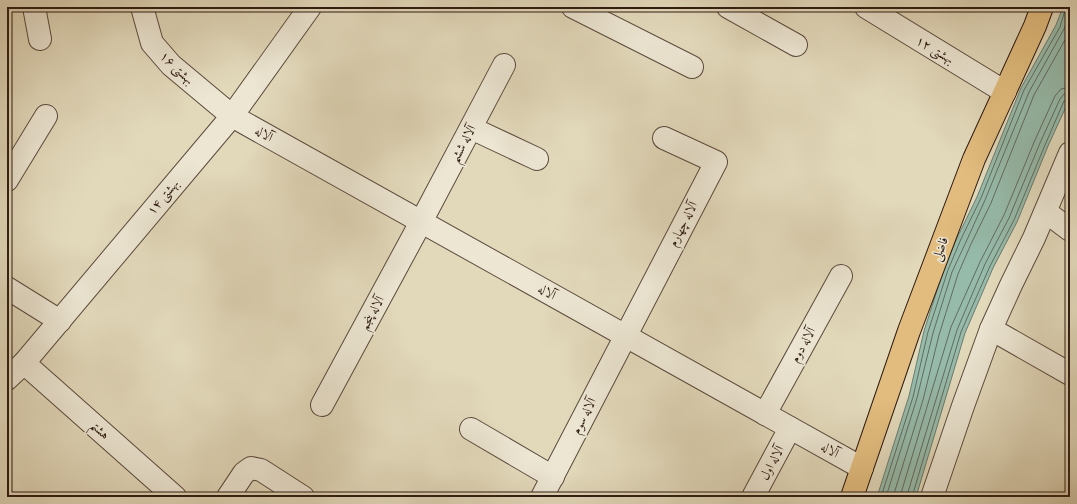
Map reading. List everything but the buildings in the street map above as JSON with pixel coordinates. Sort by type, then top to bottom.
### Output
[{"type":"main road","name":"فاضلی","points":[[852,497],[911,323],[974,159],[1035,26],[1042,7]]},
{"type":"street","points":[[34,7],[40,39]]},
{"type":"street","name":"بهشتی ۱۶","points":[[142,7],[152,43],[171,66],[232,116]]},
{"type":"street","name":"بهشتی ۱۴","points":[[7,379],[24,363],[60,321],[232,116],[310,7]]},
{"type":"street","points":[[573,7],[692,67]]},
{"type":"street","points":[[728,7],[796,45]]},
{"type":"street","name":"بهشتی ۱۲","points":[[866,7],[1005,92]]},
{"type":"street","name":"آلاله ششم","points":[[421,222],[504,66]]},
{"type":"street","points":[[7,180],[46,116]]},
{"type":"street","name":"آلاله","points":[[232,116],[862,468]]},
{"type":"street","points":[[471,128],[537,159]]},
{"type":"street","name":"آلاله چهارم","points":[[625,336],[716,162],[664,138]]},
{"type":"street","points":[[932,497],[991,329],[1046,212],[1070,152]]},
{"type":"street","points":[[1046,212],[1070,230]]},
{"type":"street","name":"آلاله پنجم","points":[[322,405],[421,222]]},
{"type":"street","name":"آلاله دوم","points":[[765,414],[841,276]]},
{"type":"street","points":[[7,288],[60,321]]},
{"type":"street","points":[[991,329],[1070,374]]},
{"type":"street","name":"آلاله سوم","points":[[542,497],[625,336]]},
{"type":"street","name":"هشتم","points":[[24,363],[175,497]]},
{"type":"street","name":"آلاله اول","points":[[753,497],[790,428]]},
{"type":"street","points":[[471,429],[553,477]]},
{"type":"street","points":[[228,497],[244,473],[251,468],[261,470],[303,497]]},
{"type":"water","points":[[1063,7],[1070,7],[1070,98],[1048,146],[1017,222],[993,268],[965,333],[916,497],[877,497],[909,396],[924,331],[944,269],[977,197],[1021,88],[1056,25]]}]
